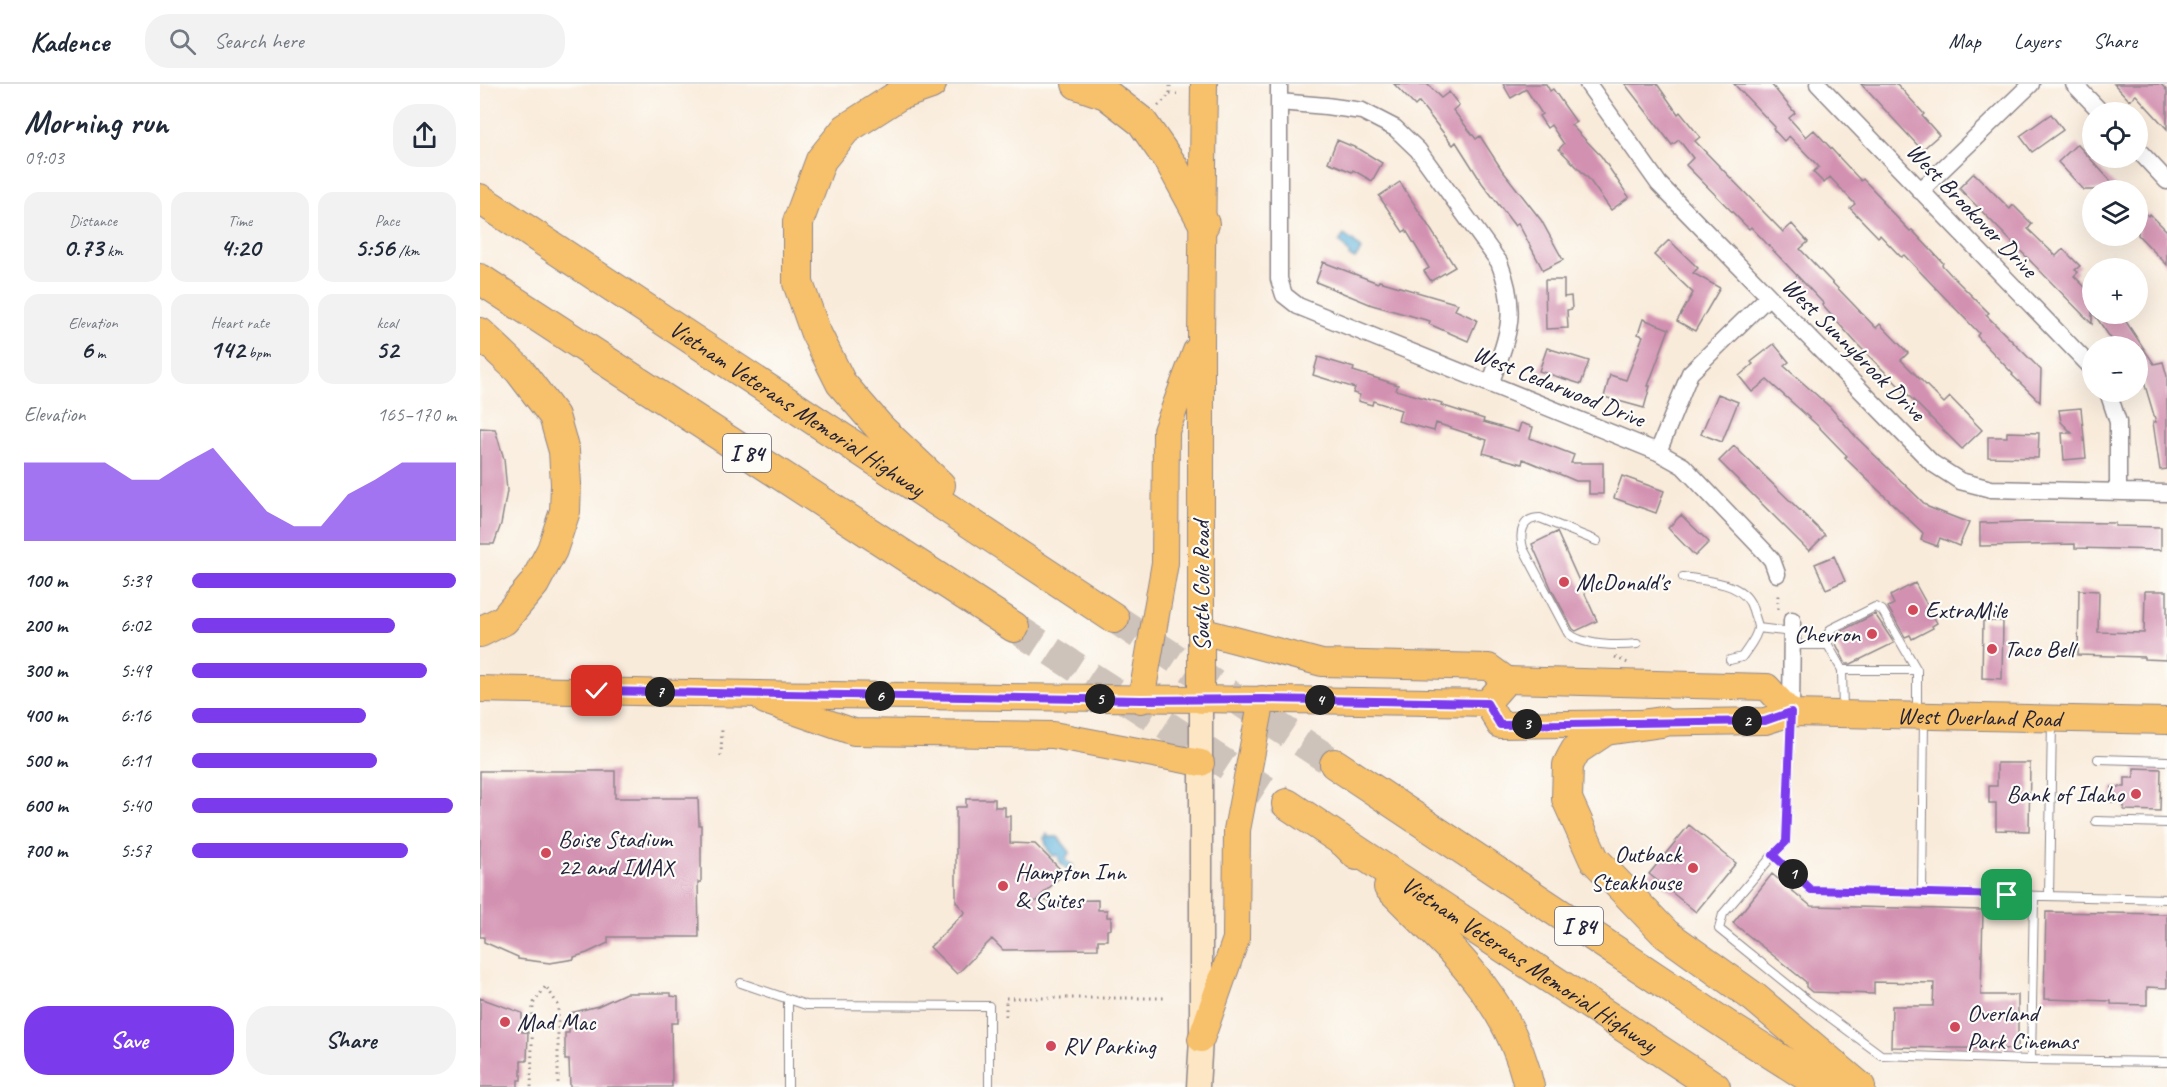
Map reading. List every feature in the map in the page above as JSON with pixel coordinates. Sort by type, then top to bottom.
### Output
[{"type":"highway","points":[[931,84],[899,95],[846,129],[821,160],[798,222],[798,283],[815,331],[841,383],[880,428],[995,537]]},
{"type":"highway","points":[[1077,84],[1106,94],[1142,122],[1172,165],[1204,224]]},
{"type":"highway","name":"Vietnam Veterans Memorial Highway","points":[[482,200],[995,537],[1114,618]]},
{"type":"highway","name":"I 84","points":[[480,279],[1014,627]]},
{"type":"highway","points":[[480,333],[519,370],[554,416],[564,452],[566,484],[565,511],[552,550],[534,584],[504,620],[480,632]]},
{"type":"highway","points":[[1662,722],[1606,730],[1576,750],[1568,765],[1567,799],[1594,859],[1666,934],[1755,998],[1860,1087]]},
{"type":"highway","name":"I 84","points":[[1335,764],[1734,1030],[1824,1087]]},
{"type":"highway","name":"I 84","points":[[1287,804],[1344,842]]},
{"type":"highway","points":[[1344,842],[1460,958],[1483,986],[1511,1032],[1524,1065],[1529,1087]]},
{"type":"highway","name":"Vietnam Veterans Memorial Highway","points":[[1344,842],[1715,1087]]},
{"type":"main road","name":"South Cole Road","points":[[1198,1087],[1204,84]]},
{"type":"main road","points":[[1141,700],[1165,563],[1166,431],[1201,337]]},
{"type":"main road","points":[[1201,631],[1322,663],[1489,667],[1507,681],[1767,687],[1791,712]]},
{"type":"main road","points":[[480,689],[1141,700],[1262,699],[1487,703],[1507,681]]},
{"type":"main road","points":[[742,693],[854,732],[1047,735],[1201,763]]},
{"type":"main road","points":[[1200,1039],[1236,939],[1237,830],[1262,699]]},
{"type":"main road","name":"West Overland Road","points":[[1487,703],[1500,725],[1765,721],[1791,712],[2167,721]]},
{"type":"street","points":[[1279,84],[1279,102],[1362,111],[1395,128],[1418,150],[1499,262],[1507,281],[1509,334],[1490,384]]},
{"type":"street","name":"West Sunnybrook Drive","points":[[1588,84],[1659,184],[1932,463],[1960,481],[1991,489],[2167,493]]},
{"type":"street","name":"West Brookover Drive","points":[[1818,84],[2082,358]]},
{"type":"street","points":[[1920,191],[2031,84]]},
{"type":"street","points":[[2074,84],[2092,102]]},
{"type":"street","name":"West Cedarwood Drive","points":[[1279,102],[1279,279],[1284,295],[1298,306],[1658,452],[1683,466],[1772,560],[1778,582]]},
{"type":"street","points":[[2148,161],[2167,181]]},
{"type":"street","points":[[1658,452],[1690,373],[1768,297]]},
{"type":"street","points":[[2111,402],[2118,422],[2118,492]]},
{"type":"street","points":[[1791,712],[1792,632]]},
{"type":"lane","points":[[1596,541],[1540,518],[1533,518],[1527,522],[1521,532],[1523,548],[1568,633],[1580,640],[1621,646],[1637,644]]},
{"type":"lane","points":[[1683,577],[1732,587],[1744,592],[1751,603],[1758,628],[1752,643],[1742,657],[1730,660]]},
{"type":"lane","points":[[1843,714],[1842,670],[1828,645],[1826,636],[1831,629],[1875,607],[1882,610],[1917,670],[1920,716],[1922,893]]},
{"type":"lane","points":[[1758,628],[1792,632],[1828,645]]},
{"type":"lane","points":[[1842,670],[1917,670]]},
{"type":"lane","points":[[1791,712],[1786,842],[1723,914],[1719,929],[1808,1001],[1881,1055],[2167,1062]]},
{"type":"lane","points":[[2049,896],[2053,719]]},
{"type":"lane","points":[[2098,759],[2167,761]]},
{"type":"lane","points":[[2096,821],[2167,824]]},
{"type":"lane","points":[[1773,855],[1811,890],[2167,899]]},
{"type":"lane","points":[[2031,1060],[2034,896]]},
{"type":"lane","points":[[741,983],[806,1005],[989,1006],[989,1087]]},
{"type":"lane","points":[[788,999],[788,1087]]},
{"type":"path","points":[[1170,86],[1170,94]]},
{"type":"path","points":[[1152,112],[1170,94],[1177,94]]},
{"type":"path","points":[[1778,582],[1778,609]]},
{"type":"path","points":[[1615,656],[1634,665]]},
{"type":"path","points":[[721,756],[722,728]]},
{"type":"path","points":[[531,1087],[532,1004],[546,986],[558,1005],[558,1087]]},
{"type":"path","points":[[1006,1016],[1006,998],[1164,999]]},
{"type":"water","points":[[1344,235],[1361,250],[1355,259],[1349,256],[1339,242]]},
{"type":"water","points":[[1047,834],[1049,837],[1058,837],[1070,852],[1066,858],[1073,868],[1067,869],[1060,862],[1058,855],[1053,856],[1048,850],[1044,838]]},
{"type":"building","points":[[1394,84],[1427,84],[1441,98],[1449,92],[1459,105],[1453,110],[1476,139],[1480,136],[1502,170],[1541,220],[1563,260],[1543,270],[1518,223],[1515,226],[1482,183],[1456,142],[1453,145],[1419,102],[1415,106]]},
{"type":"building","points":[[1503,84],[1546,84],[1550,91],[1553,89],[1576,122],[1571,125],[1601,156],[1629,197],[1611,210],[1588,178],[1559,149],[1564,144],[1551,125],[1547,128],[1539,116],[1542,114],[1526,89],[1511,98]]},
{"type":"building","points":[[1625,84],[1657,84],[1678,114],[1680,112],[1700,137],[1695,141],[1783,232],[1792,224],[1808,242],[1800,249],[1876,328],[1880,324],[1908,353],[1901,360],[1944,403],[1950,397],[1982,430],[1962,449],[1858,345],[1822,305],[1824,304],[1751,227],[1749,229],[1686,165],[1693,158],[1679,140],[1672,145]]},
{"type":"building","points":[[1734,84],[1771,84],[1795,113],[1789,118],[1806,137],[1814,130],[1861,181],[1863,179],[1883,200],[1882,202],[1910,231],[1912,230],[1952,276],[1989,313],[1986,315],[2041,370],[2040,402],[2012,375],[1977,336],[1979,333],[1904,255],[1901,257],[1880,235],[1878,237],[1850,208],[1855,204],[1830,177],[1824,183],[1813,172],[1819,167],[1789,136],[1784,141],[1773,129],[1775,127]]},
{"type":"building","points":[[1861,84],[1897,84],[1939,135],[1922,150]]},
{"type":"building","points":[[2114,84],[2161,84],[2167,91],[2167,129],[2148,108],[2148,102],[2142,102],[2136,95],[2129,100]]},
{"type":"building","points":[[2051,114],[2063,130],[2032,152],[2020,136]]},
{"type":"building","points":[[1337,140],[1361,150],[1382,163],[1372,181],[1353,170],[1352,172],[1328,162]]},
{"type":"building","points":[[2077,144],[2082,149],[2082,168],[2099,168],[2110,180],[2082,180],[2082,188],[2058,162]]},
{"type":"building","points":[[1974,173],[2010,209],[2013,205],[2032,224],[2028,229],[2056,256],[2063,249],[2080,266],[2075,270],[2078,272],[2074,276],[2082,284],[2082,314],[1959,188]]},
{"type":"building","points":[[1400,182],[1455,267],[1431,281],[1424,271],[1429,268],[1406,230],[1403,232],[1379,196]]},
{"type":"building","points":[[2150,214],[2167,231],[2167,265],[2148,245],[2148,216]]},
{"type":"building","points":[[1669,240],[1698,268],[1693,273],[1720,288],[1695,331],[1677,321],[1693,293],[1654,255]]},
{"type":"building","points":[[1323,262],[1378,283],[1379,281],[1458,304],[1455,310],[1477,320],[1468,341],[1429,324],[1430,321],[1372,305],[1316,282]]},
{"type":"building","points":[[1545,280],[1564,280],[1564,297],[1571,296],[1572,309],[1567,310],[1568,328],[1546,329]]},
{"type":"building","points":[[1643,319],[1669,329],[1648,386],[1650,386],[1644,408],[1604,397],[1610,375],[1626,380],[1643,336],[1638,334]]},
{"type":"building","points":[[2101,324],[2128,324],[2136,336],[2109,336]]},
{"type":"building","points":[[1774,344],[1789,362],[1784,366],[1830,407],[1856,437],[1928,507],[1969,523],[1959,546],[1940,538],[1937,546],[1921,540],[1923,533],[1845,458],[1847,456],[1816,424],[1767,380],[1752,392],[1739,376],[1753,364],[1751,362]]},
{"type":"building","points":[[1547,348],[1589,361],[1581,384],[1539,371]]},
{"type":"building","points":[[2148,355],[2154,364],[2163,362],[2167,376],[2167,469],[2160,470],[2153,422],[2156,422],[2148,395]]},
{"type":"building","points":[[1318,357],[1398,385],[1396,390],[1442,403],[1441,405],[1484,419],[1483,422],[1518,432],[1521,423],[1533,427],[1530,438],[1574,455],[1571,463],[1603,463],[1603,494],[1589,494],[1589,481],[1576,481],[1523,459],[1522,464],[1483,453],[1487,440],[1436,423],[1434,431],[1398,421],[1401,410],[1373,401],[1372,405],[1358,401],[1360,395],[1353,393],[1355,388],[1313,375]]},
{"type":"building","points":[[1718,394],[1738,402],[1722,442],[1701,434]]},
{"type":"building","points":[[2081,408],[2086,458],[2064,460],[2062,433],[2072,433],[2061,422],[2059,410]]},
{"type":"building","points":[[480,428],[495,429],[504,459],[507,491],[501,524],[494,544],[480,544]]},
{"type":"building","points":[[2007,432],[2039,433],[2038,458],[1988,457],[1988,437],[2007,437]]},
{"type":"building","points":[[1734,446],[1825,535],[1809,551],[1719,461]]},
{"type":"building","points":[[1622,476],[1664,491],[1656,513],[1614,498]]},
{"type":"building","points":[[1681,515],[1709,542],[1695,556],[1668,528]]},
{"type":"building","points":[[1980,523],[2115,523],[2115,526],[2161,527],[2161,550],[2075,548],[2075,544],[1980,546]]},
{"type":"building","name":"McDonald's","points":[[1557,532],[1597,621],[1576,631],[1552,590],[1532,544]]},
{"type":"building","points":[[1834,556],[1845,581],[1826,589],[1815,564]]},
{"type":"building","name":"ExtraMile","points":[[1915,583],[1937,623],[1932,626],[1933,628],[1912,639],[1910,635],[1905,637],[1888,607],[1894,604],[1890,596]]},
{"type":"building","points":[[2079,590],[2099,591],[2098,632],[2144,633],[2145,591],[2167,591],[2167,660],[2078,655]]},
{"type":"building","name":"Chevron","points":[[1875,614],[1894,643],[1851,664],[1846,664],[1833,638],[1835,634]]},
{"type":"building","name":"Taco Bell","points":[[1983,621],[2003,621],[2002,679],[1982,678]]},
{"type":"building","points":[[1997,763],[2030,763],[2029,831],[1996,830],[1996,803],[1989,803],[1989,786],[1997,786]]},
{"type":"building","name":"Bank of Idaho","points":[[2134,768],[2161,769],[2160,811],[2124,810],[2124,802],[2111,802],[2112,787],[2125,787],[2125,778],[2134,778]]},
{"type":"building","points":[[480,771],[615,771],[615,798],[698,798],[699,825],[701,825],[701,882],[698,882],[699,937],[608,937],[608,943],[574,957],[574,959],[550,963],[518,959],[484,942],[484,937],[480,937]]},
{"type":"building","name":"Hampton Inn & Suites","points":[[966,799],[995,799],[995,807],[1005,807],[1005,816],[1010,816],[1010,843],[1035,844],[1059,868],[1059,878],[1036,901],[1098,900],[1098,910],[1107,910],[1107,917],[1111,917],[1111,929],[1107,930],[1107,940],[1098,940],[1098,949],[1003,950],[992,939],[957,974],[930,947],[965,912],[956,902],[956,807],[966,807]]},
{"type":"building","name":"Outback Steakhouse","points":[[1689,825],[1736,863],[1696,912],[1649,874]]},
{"type":"building","points":[[1772,874],[1811,906],[1983,910],[1981,995],[2018,995],[2018,1049],[1891,1047],[1892,1006],[1933,1006],[1934,983],[1874,982],[1874,994],[1812,992],[1806,987],[1806,982],[1733,923]]},
{"type":"building","points":[[2046,912],[2167,914],[2167,988],[2147,987],[2147,1005],[2111,1004],[2111,1001],[2044,999]]},
{"type":"building","points":[[626,993],[671,993],[671,996],[678,997],[678,1023],[671,1023],[672,1087],[570,1087],[569,1060],[565,1060],[565,1033],[569,1033],[570,1013],[598,1006]]},
{"type":"building","points":[[480,998],[522,1013],[522,1032],[528,1032],[527,1061],[521,1061],[521,1080],[518,1080],[518,1087],[480,1087]]},
{"type":"tunnel","points":[[1114,618],[1335,764]]},
{"type":"tunnel","points":[[1014,627],[1287,804]]},
{"type":"place","name":"McDonald's","points":[[1564,582]]},
{"type":"place","name":"ExtraMile","points":[[1913,610]]},
{"type":"place","name":"Chevron","points":[[1872,634]]},
{"type":"place","name":"Taco Bell","points":[[1992,649]]},
{"type":"place","name":"Bank of Idaho","points":[[2136,794]]},
{"type":"place","name":"Boise Stadium 22 and IMAX","points":[[546,853]]},
{"type":"place","name":"Outback Steakhouse","points":[[1693,868]]},
{"type":"place","name":"Hampton Inn & Suites","points":[[1003,886]]},
{"type":"place","name":"Mad Mac","points":[[505,1022]]},
{"type":"place","name":"Overland Park Cinemas","points":[[1955,1027]]},
{"type":"place","name":"RV Parking","points":[[1051,1046]]},
{"type":"route","points":[[597,691],[1487,703],[1500,725],[1765,721],[1791,712],[1786,842],[1773,855],[1811,890],[2007,895]]}]
